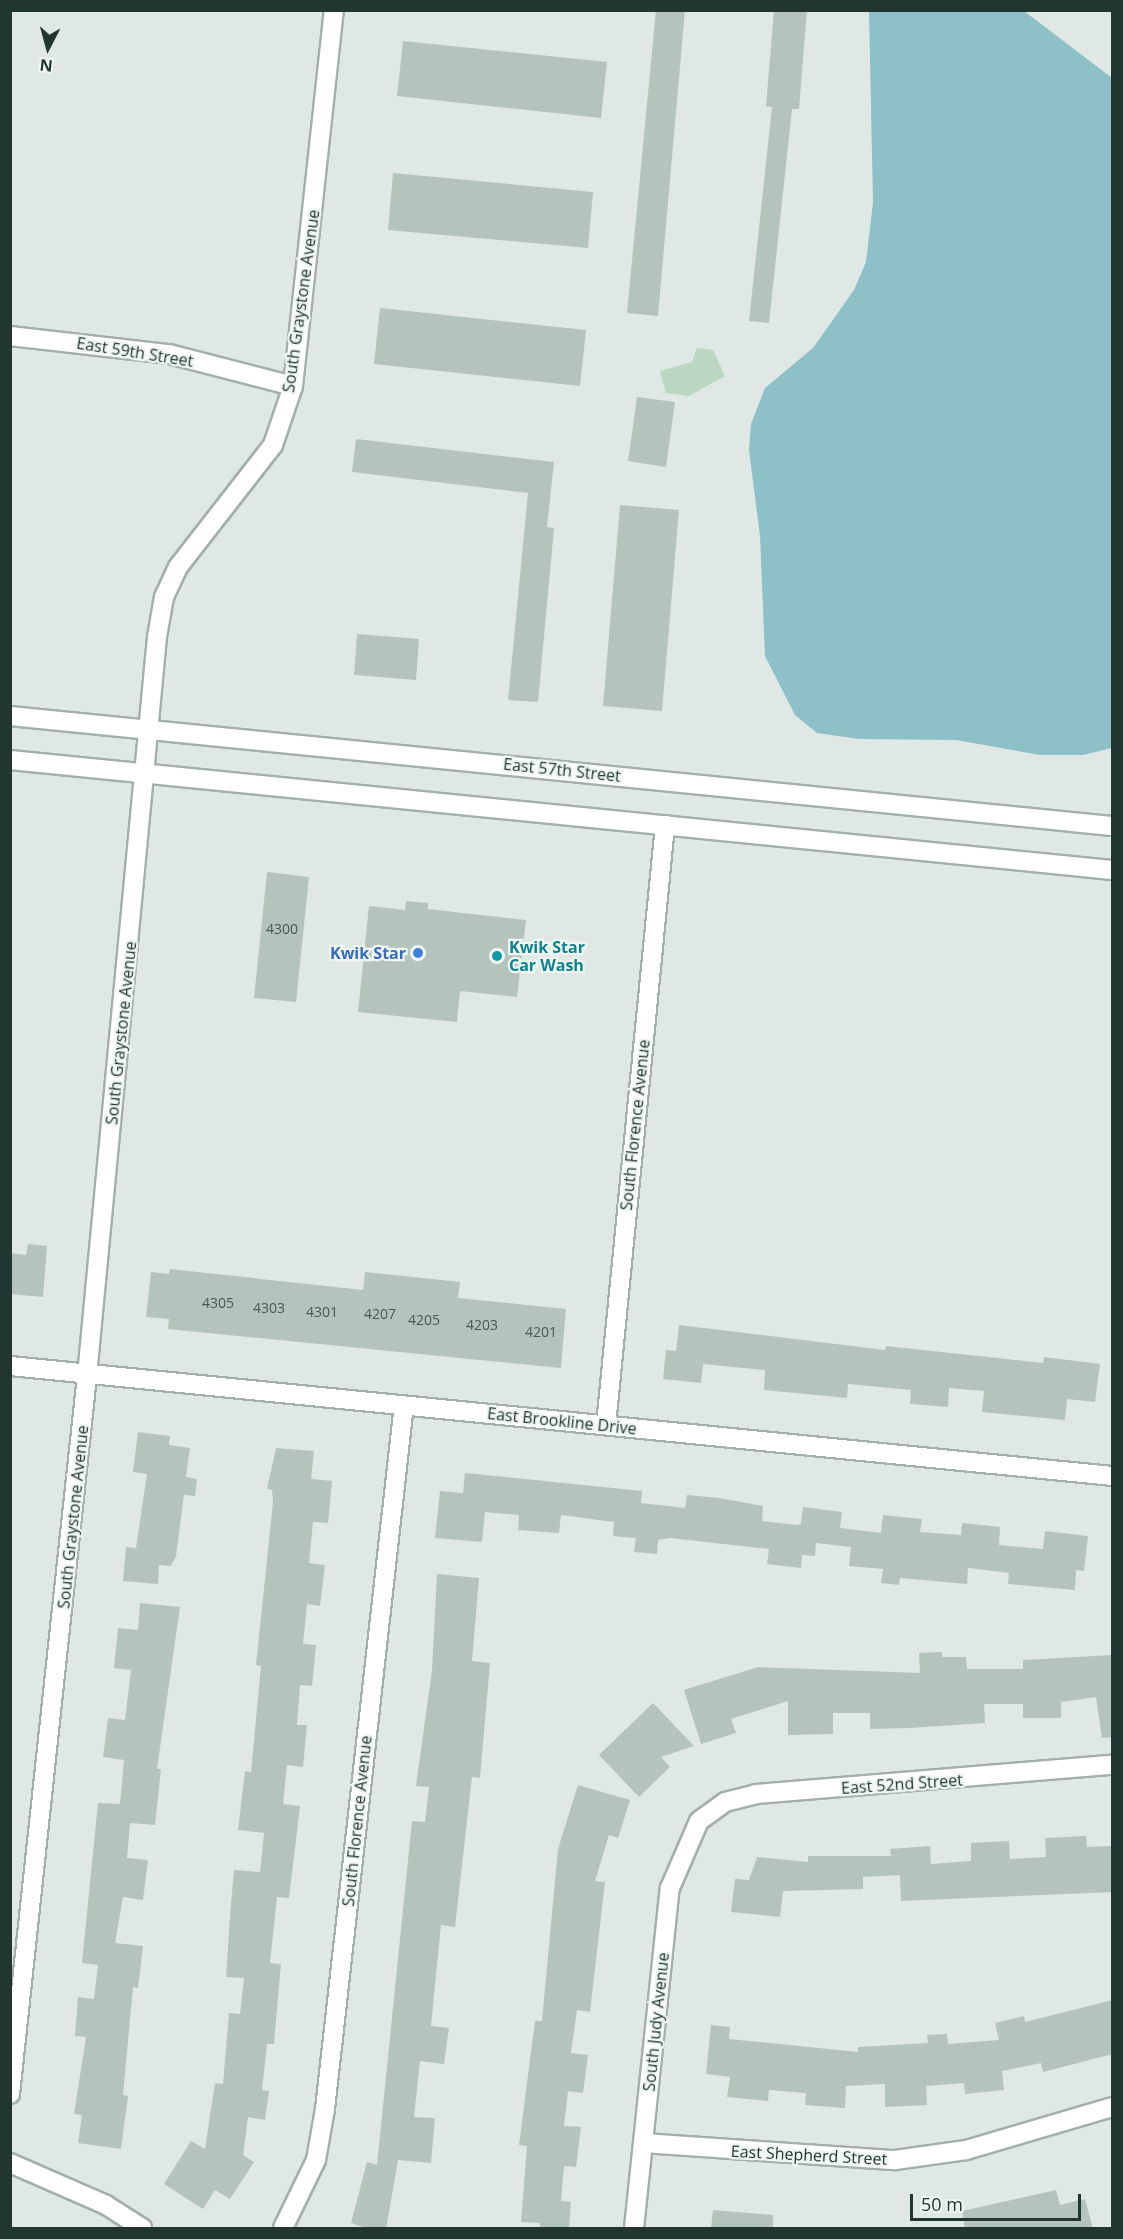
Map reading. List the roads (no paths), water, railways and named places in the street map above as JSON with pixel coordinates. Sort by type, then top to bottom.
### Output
[{"type":"street","name":"South Graystone Avenue","points":[[10,2094],[87,1376],[164,597],[185,558],[273,445],[293,386],[334,10]]},
{"type":"street","name":"East 59th Street","points":[[10,336],[169,354],[293,386]]},
{"type":"street","name":"East 57th Street","points":[[10,716],[1113,826]]},
{"type":"street","points":[[10,760],[1113,870]]},
{"type":"street","name":"South Florence Avenue","points":[[606,1425],[665,825]]},
{"type":"street","name":"East Brookline Drive","points":[[10,1366],[87,1376],[404,1405],[1113,1476]]},
{"type":"street","name":"South Florence Avenue","points":[[283,2229],[315,2160],[325,2109],[404,1405]]},
{"type":"street","name":"East 52nd Street","points":[[699,1821],[725,1802],[756,1794],[1113,1765]]},
{"type":"street","name":"South Judy Avenue","points":[[634,2229],[670,1888],[699,1821]]},
{"type":"street","name":"East Shepherd Street","points":[[643,2143],[895,2160],[966,2150],[1113,2107]]},
{"type":"street","points":[[10,2163],[106,2205],[142,2229]]},
{"type":"water","points":[[869,11],[1024,11],[1112,78],[1112,748],[1083,755],[1040,755],[956,740],[859,739],[817,733],[795,715],[765,656],[760,536],[749,450],[751,424],[765,388],[813,348],[854,290],[866,262],[873,203]]},
{"type":"place","name":"Kwik Star","points":[[418,953]]},
{"type":"place","name":"Kwik Star Car Wash","points":[[497,956]]}]
